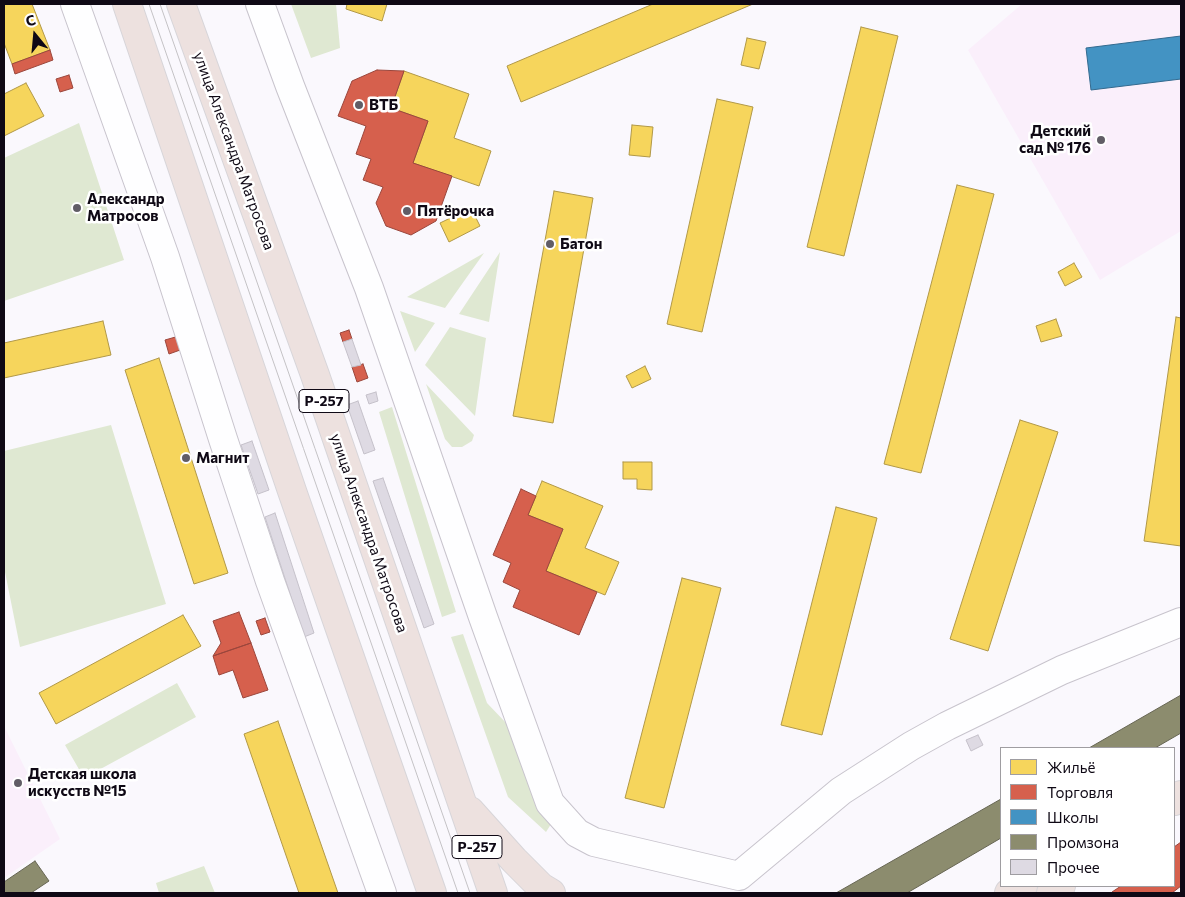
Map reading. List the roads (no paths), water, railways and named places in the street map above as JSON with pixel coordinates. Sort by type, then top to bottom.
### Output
[{"type":"highway","points":[[126,4],[432,893]]},
{"type":"highway","name":"улица Александра Матросова","points":[[181,4],[318,384],[493,893]]},
{"type":"highway","points":[[461,801],[541,888],[551,893]]},
{"type":"highway","points":[[1009,893],[1021,887]]},
{"type":"street","points":[[75,4],[165,257],[270,580],[382,893]]},
{"type":"street","points":[[260,4],[369,288],[550,803],[577,833],[594,842],[739,876],[841,791],[911,746],[947,726],[1062,670],[1181,622]]},
{"type":"tram line","points":[[149,4],[458,893]]},
{"type":"tram line","points":[[160,4],[470,893]]},
{"type":"place","name":"ВТБ","points":[[359,105]]},
{"type":"place","name":"Детский сад № 176","points":[[1101,140]]},
{"type":"place","name":"Александр Матросов","points":[[77,208]]},
{"type":"place","name":"Пятёрочка","points":[[407,211]]},
{"type":"place","name":"Батон","points":[[550,244]]},
{"type":"place","name":"Магнит","points":[[186,458]]},
{"type":"place","name":"Детская школа искусств №15","points":[[18,783]]}]
